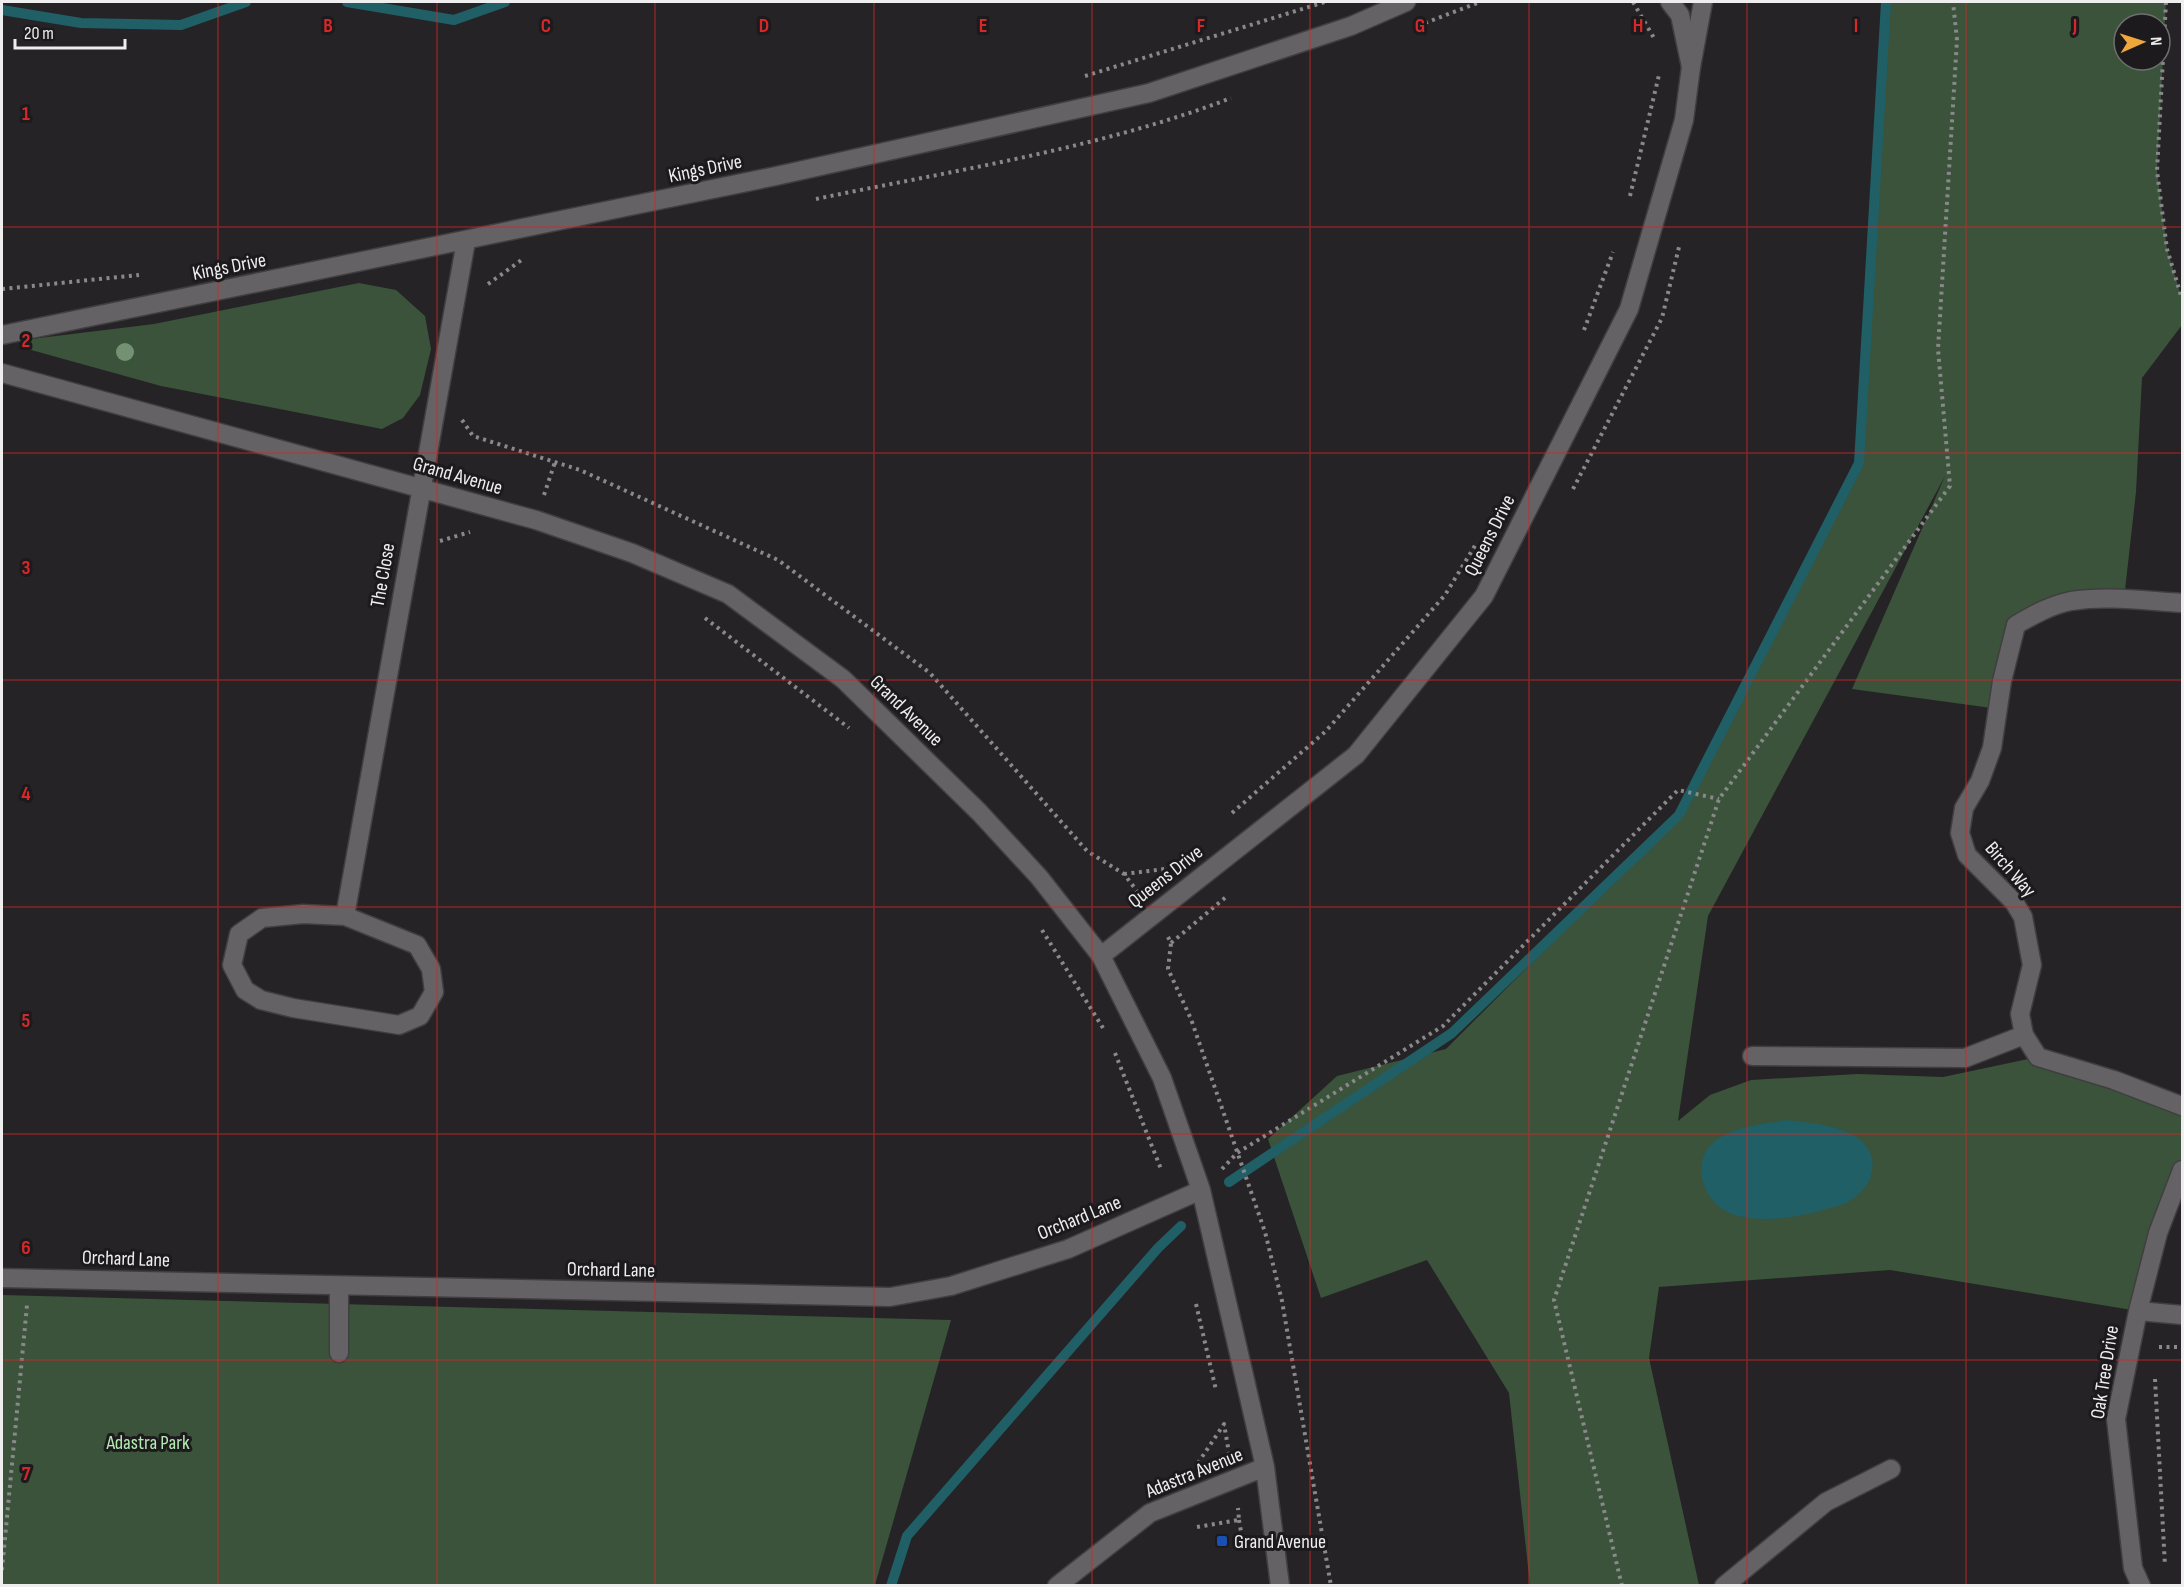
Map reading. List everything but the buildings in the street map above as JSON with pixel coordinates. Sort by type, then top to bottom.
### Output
[{"type":"street","name":"Kings Drive","points":[[2,335],[776,176],[1149,93],[1350,26],[1406,2]]},
{"type":"street","name":"Queens Drive","points":[[1101,956],[1356,755],[1484,596],[1629,309],[1684,120],[1691,67],[1680,15],[1670,2]]},
{"type":"street","points":[[1691,67],[1703,2]]},
{"type":"street","name":"The Close","points":[[345,916],[466,241]]},
{"type":"street","name":"Grand Avenue","points":[[2,373],[536,520],[632,553],[728,594],[843,679],[979,812],[1038,877],[1101,956],[1162,1078],[1201,1190],[1265,1467],[1280,1586]]},
{"type":"street","name":"Birch Way","points":[[2024,1035],[2020,1014],[2032,964],[2023,917],[2014,902],[1967,855],[1960,832],[1964,808],[1980,782],[1992,748],[2002,681],[2016,625],[2043,610],[2071,601],[2124,599],[2182,603]]},
{"type":"street","points":[[303,914],[345,916],[417,945],[431,969],[434,992],[420,1016],[399,1025],[293,1008],[261,1000],[245,990],[232,965],[239,934],[262,918],[303,914]]},
{"type":"street","points":[[1752,1056],[1965,1058],[2024,1035],[2038,1057],[2114,1080],[2182,1106]]},
{"type":"street","name":"Oak Tree Drive","points":[[2141,1586],[2133,1568],[2116,1419],[2138,1311],[2158,1233],[2182,1170]]},
{"type":"street","name":"Orchard Lane","points":[[2,1278],[890,1297],[951,1286],[1068,1249],[1201,1190]]},
{"type":"street","points":[[339,1286],[339,1353]]},
{"type":"street","points":[[2138,1311],[2176,1315]]},
{"type":"street","name":"Adastra Avenue","points":[[1057,1586],[1150,1513],[1265,1467]]},
{"type":"street","points":[[1724,1586],[1826,1503],[1891,1469]]},
{"type":"path","points":[[1077,78],[1325,2]]},
{"type":"path","points":[[1415,27],[1480,2]]},
{"type":"path","points":[[1633,2],[1659,46]]},
{"type":"path","points":[[1622,1586],[1554,1300],[1719,799],[1950,486],[1938,349],[1957,40],[1953,2]]},
{"type":"path","points":[[2166,2],[2157,171],[2167,249],[2182,299]]},
{"type":"path","points":[[1629,199],[1661,66]]},
{"type":"path","points":[[808,201],[1039,153],[1188,115],[1242,94]]},
{"type":"path","points":[[1581,339],[1617,243]]},
{"type":"path","points":[[486,285],[519,260],[531,258]]},
{"type":"path","points":[[2,289],[150,274]]},
{"type":"path","points":[[458,414],[473,436],[580,470],[778,560],[930,673],[1087,851],[1124,874],[1171,943],[1168,969],[1191,1019],[1265,1232],[1282,1301],[1331,1586]]},
{"type":"path","points":[[412,535],[444,541],[478,529]]},
{"type":"path","points":[[1230,815],[1326,731],[1445,595],[1482,535]]},
{"type":"path","points":[[698,614],[858,734]]},
{"type":"path","points":[[1237,1153],[1443,1026],[1678,790],[1719,799]]},
{"type":"path","points":[[1124,874],[1169,868]]},
{"type":"path","points":[[1041,928],[1103,1029]]},
{"type":"path","points":[[1114,1050],[1173,1202]]},
{"type":"path","points":[[2,1570],[30,1278]]},
{"type":"path","points":[[1194,1296],[1218,1401]]},
{"type":"path","points":[[2157,1358],[2159,1347],[2176,1315]]},
{"type":"path","points":[[2159,1347],[2182,1347]]},
{"type":"path","points":[[2154,1369],[2165,1572]]},
{"type":"path","points":[[1221,1412],[1224,1424]]},
{"type":"green space","points":[[1886,2],[2166,2],[2165,12],[2112,12],[2112,72],[2162,72],[2157,171],[2167,249],[2182,299],[2182,325],[2142,378],[2136,492],[2124,599],[2071,601],[2016,625],[1999,709],[1852,689],[1945,476],[1708,916],[1678,1121],[1710,1095],[1751,1080],[1858,1074],[1943,1077],[2038,1057],[2182,1107],[2182,1170],[2138,1311],[1890,1270],[1659,1287],[1649,1358],[1699,1585],[1530,1585],[1509,1393],[1427,1260],[1321,1298],[1268,1139],[1337,1076],[1446,1049],[1679,815],[1859,463]]},
{"type":"green space","points":[[359,283],[396,290],[425,316],[431,349],[420,395],[403,418],[382,429],[161,386],[24,348],[23,342],[31,339],[154,324]]},
{"type":"green space","name":"Adastra Park","points":[[2,1295],[951,1320],[875,1585],[2,1586]]},
{"type":"water","points":[[1785,1120],[1831,1127],[1859,1139],[1869,1149],[1873,1162],[1866,1187],[1844,1204],[1788,1217],[1759,1219],[1732,1214],[1721,1208],[1706,1190],[1702,1179],[1701,1167],[1709,1146],[1734,1131]]},
{"type":"waterway","points":[[2,10],[81,23],[181,25],[246,2]]},
{"type":"waterway","points":[[347,2],[454,20],[505,2]]},
{"type":"waterway","points":[[1229,1182],[1452,1033],[1679,815],[1859,463],[1886,2]]},
{"type":"waterway","points":[[891,1586],[907,1536],[1158,1248],[1181,1226]]},
{"type":"place","name":"Grand Avenue","points":[[1222,1541]]}]
